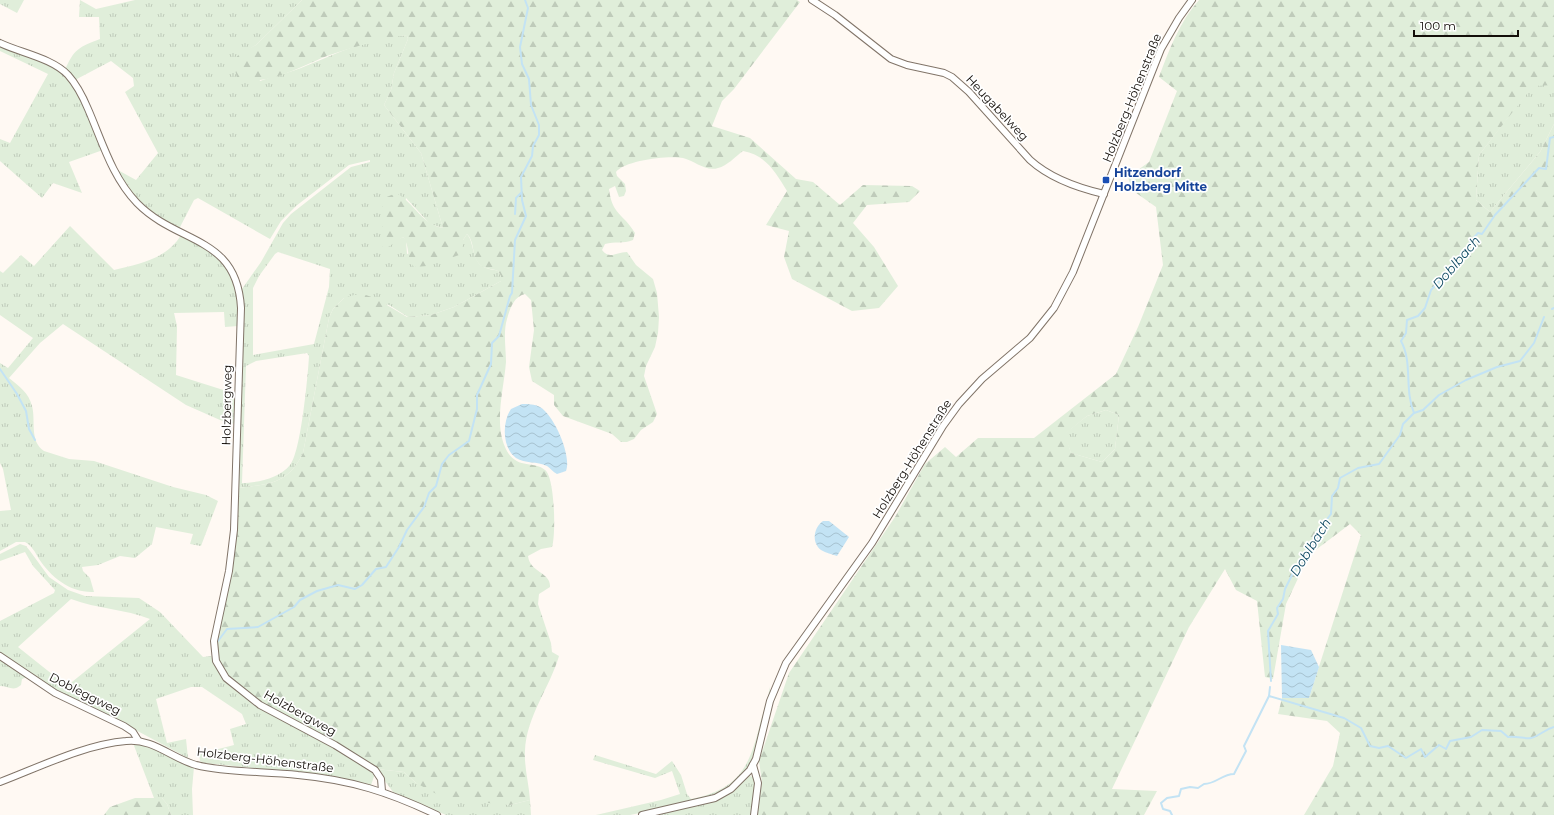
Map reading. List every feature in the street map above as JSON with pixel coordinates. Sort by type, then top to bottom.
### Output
[{"type":"street","name":"Heugabelweg","points":[[812,0],[835,16],[885,56],[907,65],[938,72],[952,77],[969,92],[1030,160],[1042,170],[1073,185],[1104,194]]},
{"type":"street","name":"Holzberg-Höhenstraße","points":[[642,815],[701,803],[723,795],[740,782],[754,765],[770,701],[786,664],[872,543],[943,426],[959,404],[976,386],[1030,338],[1054,308],[1073,272],[1161,49],[1179,18],[1192,0]]},
{"type":"street","name":"Holzbergweg","points":[[0,43],[55,66],[69,76],[84,100],[111,163],[131,196],[155,218],[216,251],[234,275],[240,290],[241,308],[234,530],[229,571],[214,641],[216,661],[226,678],[260,705],[335,745],[375,770],[381,779],[382,791]]},
{"type":"street","name":"Dobleggweg","points":[[0,656],[55,693],[124,726],[133,732],[138,740]]},
{"type":"street","name":"Holzberg-Höhenstraße","points":[[0,782],[100,746],[117,741],[138,740],[156,746],[196,765],[330,779],[382,791],[437,815]]},
{"type":"street","points":[[754,765],[758,783],[754,815]]},
{"type":"green space","points":[[0,0],[24,0],[17,13],[0,4]]},
{"type":"green space","points":[[80,0],[96,9],[135,0],[302,0],[256,45],[249,49],[260,81],[301,68],[339,52],[369,42],[383,38],[407,36],[408,39],[394,73],[391,90],[384,105],[421,153],[443,228],[430,224],[406,198],[399,239],[403,237],[406,240],[407,254],[463,240],[467,234],[478,262],[486,268],[498,271],[501,276],[501,281],[454,307],[431,315],[408,317],[389,305],[344,298],[333,309],[329,318],[303,453],[291,471],[277,481],[238,488],[242,289],[261,262],[283,223],[291,214],[351,167],[370,162],[370,160],[349,165],[296,206],[281,221],[270,239],[198,198],[194,200],[179,229],[143,204],[136,197],[116,169],[136,180],[158,153],[125,92],[134,86],[133,78],[111,61],[75,80],[65,70],[74,53],[87,44],[100,39],[99,17],[79,17]],"holes":[[[278,252],[330,269],[329,287],[314,344],[253,355],[253,288],[259,276]],[[307,353],[309,356],[301,430],[294,458],[286,470],[268,479],[242,483],[246,366],[256,361]]]},
{"type":"green space","points":[[302,0],[797,0],[800,2],[734,89],[722,101],[712,126],[750,138],[796,179],[813,182],[840,205],[863,185],[912,186],[920,191],[909,202],[867,205],[853,223],[874,247],[898,286],[879,308],[852,311],[792,279],[784,257],[789,231],[766,225],[787,191],[770,166],[758,156],[743,151],[725,165],[714,169],[709,169],[683,158],[668,157],[648,159],[628,164],[616,172],[617,176],[625,184],[626,191],[624,196],[619,197],[615,186],[609,189],[610,198],[615,209],[631,226],[635,233],[633,240],[605,244],[602,250],[608,255],[627,252],[636,265],[653,279],[657,293],[659,317],[655,347],[646,366],[644,376],[657,414],[653,422],[641,430],[634,439],[627,442],[621,442],[612,434],[563,416],[554,405],[554,395],[532,381],[529,367],[534,330],[531,300],[525,294],[518,298],[513,304],[509,311],[505,329],[506,362],[500,416],[502,437],[505,447],[514,459],[525,464],[541,467],[545,470],[551,483],[554,507],[552,547],[541,549],[528,556],[532,566],[544,575],[549,582],[550,587],[539,594],[538,604],[551,643],[552,652],[559,656],[529,726],[526,738],[525,763],[530,800],[510,805],[446,799],[416,783],[404,772],[376,769],[269,708],[228,676],[218,660],[216,642],[235,546],[238,488],[277,481],[291,471],[303,453],[329,318],[333,309],[344,298],[354,295],[366,295],[377,299],[407,317],[431,315],[454,307],[501,281],[501,276],[498,271],[483,267],[476,260],[470,238],[467,234],[463,240],[462,254],[427,266],[414,267],[410,260],[407,244],[403,237],[385,249],[382,246],[382,199],[396,193],[403,197],[423,218],[435,226],[443,228],[421,153],[384,105],[391,90],[394,73],[408,39],[407,36],[388,38],[346,50],[271,78],[248,80],[237,78],[233,61],[241,52],[256,45]]},
{"type":"green space","points":[[1199,0],[1554,0],[1554,85],[1533,86],[1479,155],[1476,200],[1490,212],[1540,152],[1554,124],[1554,815],[1304,815],[1333,766],[1340,733],[1327,721],[1278,714],[1282,698],[1309,698],[1361,535],[1350,524],[1309,555],[1286,604],[1273,679],[1265,677],[1257,601],[1236,590],[1225,569],[1189,627],[1112,789],[1157,791],[1144,815],[757,815],[762,782],[759,761],[789,673],[895,517],[925,464],[945,447],[956,457],[978,438],[1034,438],[1116,374],[1138,327],[1163,265],[1156,207],[1132,190],[1128,177],[1149,162],[1177,91],[1159,77],[1176,36],[1192,8]],"holes":[[[1106,410],[1119,415],[1115,449],[1102,462],[1071,453],[1065,434],[1087,416]]]},
{"type":"green space","points":[[0,46],[41,61],[57,69],[70,80],[82,99],[103,150],[69,162],[82,193],[53,183],[42,198],[0,161],[0,139],[10,143],[48,74],[0,51]]},
{"type":"green space","points":[[1533,85],[1554,85],[1554,124],[1540,152],[1490,212],[1476,200],[1479,155]]},
{"type":"green space","points":[[70,226],[114,270],[142,263],[160,255],[168,250],[181,235],[209,251],[225,264],[231,272],[238,292],[238,326],[225,327],[224,312],[174,313],[177,326],[176,375],[236,394],[235,424],[220,420],[186,405],[63,324],[40,343],[9,378],[23,390],[31,401],[36,442],[44,451],[69,459],[94,461],[173,487],[206,495],[218,501],[201,546],[190,544],[193,534],[156,527],[152,544],[135,558],[120,556],[98,565],[82,567],[83,571],[90,578],[94,592],[77,590],[55,578],[44,566],[31,547],[25,542],[16,542],[0,551],[0,511],[11,510],[3,469],[0,463],[0,363],[8,368],[33,338],[0,315],[0,271],[3,273],[21,255],[34,266]]},
{"type":"green space","points":[[1106,410],[1119,415],[1115,449],[1102,462],[1071,453],[1064,434],[1087,416]]},
{"type":"green space","points":[[20,544],[26,546],[49,577],[68,590],[85,596],[139,598],[160,612],[203,657],[211,656],[216,667],[259,707],[334,747],[373,772],[375,774],[371,785],[330,776],[204,763],[200,761],[199,754],[234,745],[230,729],[246,724],[242,714],[202,687],[191,687],[156,699],[167,743],[186,739],[188,758],[130,727],[68,698],[0,654],[0,621],[54,593],[55,590],[33,566],[25,552],[0,561],[0,554]],"holes":[[[71,599],[131,613],[150,619],[67,686],[18,647]]]},
{"type":"green space","points":[[0,658],[27,677],[22,679],[21,685],[16,688],[0,686]]},
{"type":"green space","points":[[770,687],[770,693],[754,754],[747,770],[733,784],[714,796],[679,805],[630,815],[596,815],[661,800],[680,794],[672,771],[655,778],[593,760],[595,755],[656,774],[672,761],[681,775],[687,794],[691,799],[708,795],[721,789],[732,781],[741,773],[752,750]]},
{"type":"green space","points":[[133,743],[149,746],[194,767],[192,789],[193,815],[171,815],[167,804],[162,798],[154,798]]},
{"type":"green space","points":[[376,769],[404,772],[416,783],[510,805],[530,800],[531,815],[446,815],[393,792]]},
{"type":"green space","points":[[749,776],[754,777],[756,783],[751,815],[653,815],[716,800],[730,793]]},
{"type":"green space","points":[[135,798],[162,798],[167,804],[171,815],[104,815],[110,807]]},
{"type":"water","points":[[522,404],[536,405],[545,411],[551,418],[564,446],[567,464],[566,471],[557,474],[547,466],[520,460],[511,454],[506,442],[506,421],[511,409]]},
{"type":"water","points":[[823,521],[829,521],[849,537],[837,556],[821,550],[816,543],[815,535],[817,527]]},
{"type":"water","points":[[1281,645],[1311,650],[1319,667],[1309,698],[1282,698]]},
{"type":"waterway","points":[[218,641],[227,629],[258,627],[294,607],[300,600],[317,591],[338,585],[355,589],[362,585],[376,569],[386,567],[399,547],[407,530],[424,507],[429,493],[436,486],[442,464],[449,455],[469,441],[477,409],[477,395],[491,364],[492,343],[499,336],[512,293],[515,240],[526,216],[522,200],[521,177],[532,156],[533,146],[539,135],[539,125],[531,105],[529,79],[522,64],[520,47],[528,8],[525,0]]},
{"type":"waterway","name":"Doblbach","points":[[1271,681],[1268,631],[1278,614],[1277,608],[1283,599],[1285,589],[1296,567],[1317,541],[1318,531],[1331,514],[1332,496],[1338,488],[1340,478],[1358,468],[1379,464],[1400,435],[1403,424],[1414,413],[1409,395],[1407,358],[1401,341],[1406,333],[1407,320],[1418,316],[1425,308],[1431,290],[1450,270],[1459,256],[1466,254],[1470,242],[1478,233],[1482,234],[1495,215],[1539,168],[1546,169],[1550,138],[1554,137]]},
{"type":"waterway","points":[[515,214],[516,198],[521,193]]},
{"type":"waterway","points":[[1414,413],[1423,410],[1439,395],[1466,380],[1497,367],[1520,361],[1534,343],[1544,317]]},
{"type":"waterway","points":[[0,369],[17,394],[26,411],[29,429],[35,440]]},
{"type":"waterway","name":"Doblbach","points":[[1172,815],[1170,811],[1163,809],[1161,803],[1167,798],[1179,796],[1181,789],[1190,787],[1198,788],[1204,784],[1208,784],[1230,774],[1234,774],[1246,751],[1244,746],[1269,696],[1270,687]]},
{"type":"waterway","points":[[1269,696],[1344,718],[1361,728],[1370,746],[1379,748],[1388,746],[1406,758],[1421,749],[1425,757],[1439,745],[1446,749],[1450,741],[1471,737],[1482,730],[1501,731],[1508,737],[1529,738],[1554,727]]},
{"type":"place","name":"Hitzendorf Holzberg Mitte","points":[[1106,180]]}]
